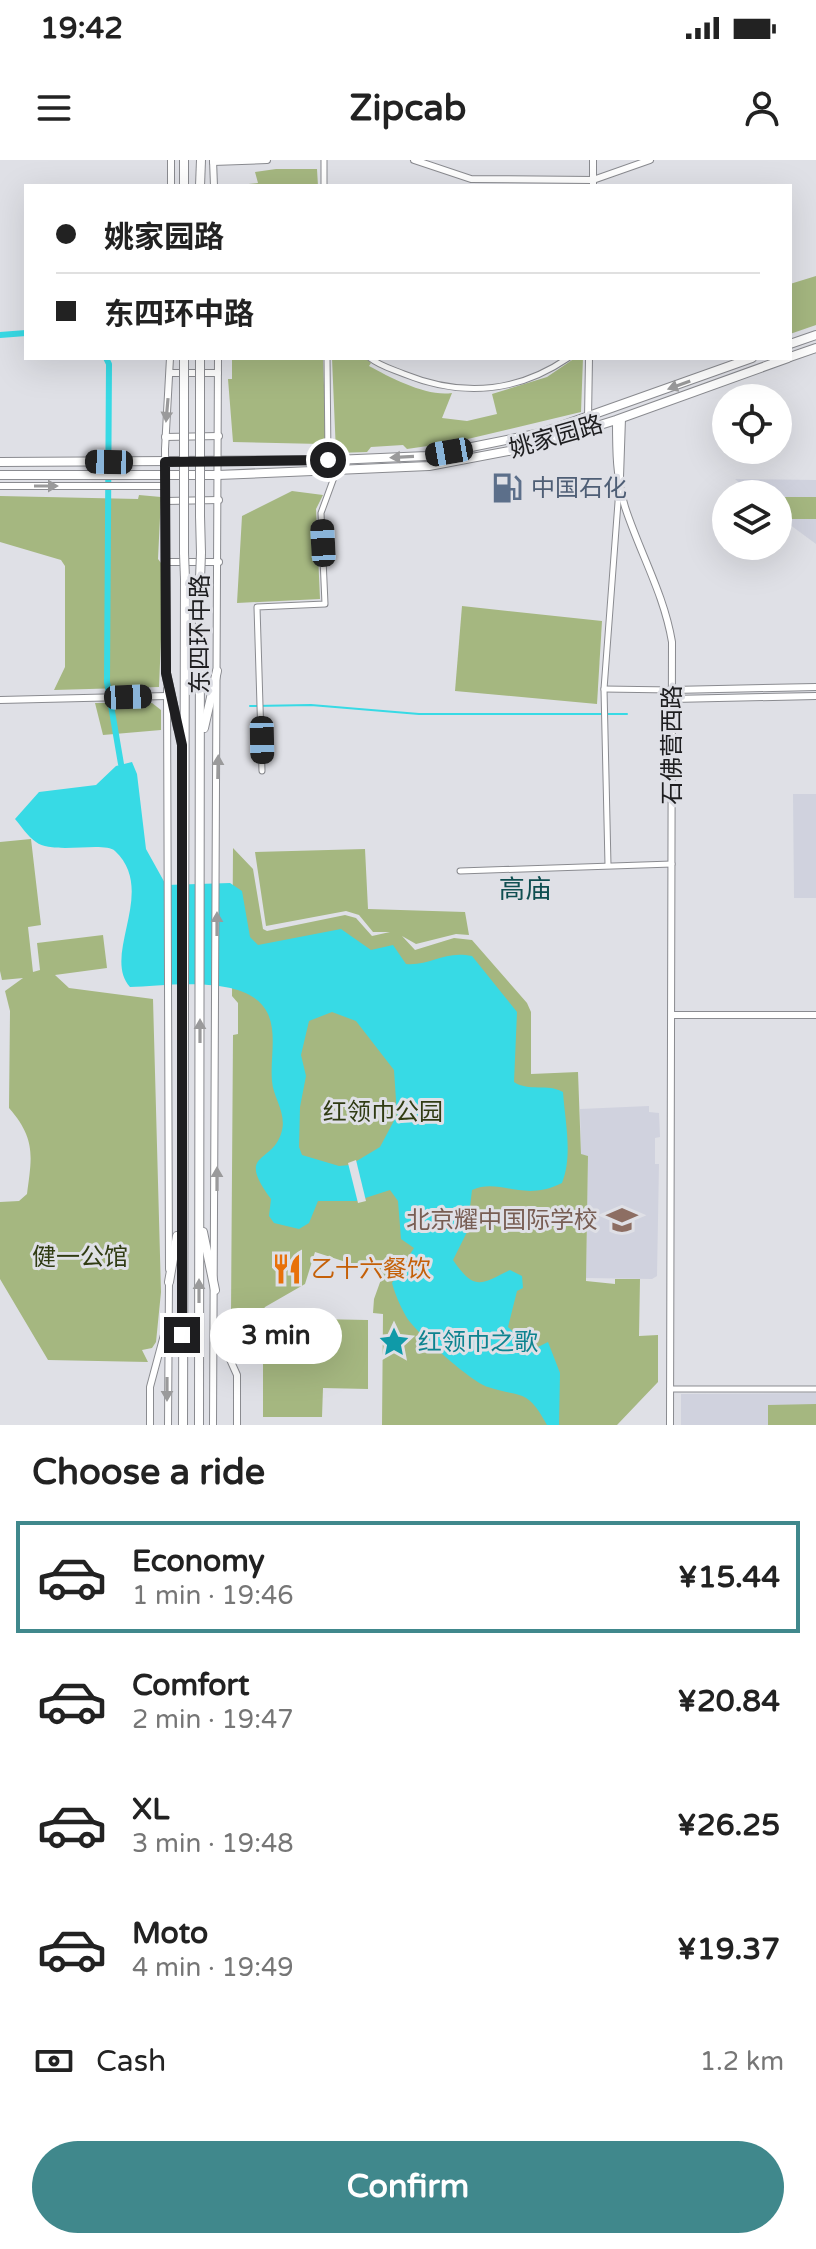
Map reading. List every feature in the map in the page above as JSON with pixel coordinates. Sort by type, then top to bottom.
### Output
[{"type":"main road","points":[[184,160],[184,184]]},
{"type":"main road","points":[[200,184],[201,160]]},
{"type":"main road","points":[[792,343],[816,335]]},
{"type":"main road","name":"姚家园路","points":[[792,357],[816,348]]},
{"type":"main road","name":"东四环中路","points":[[183,1425],[180,1215],[184,360]]},
{"type":"main road","name":"东四环中路","points":[[199,1425],[200,360]]},
{"type":"main road","name":"姚家园路","points":[[0,462],[218,462],[427,456],[541,433],[747,360]]},
{"type":"main road","name":"姚家园路","points":[[0,475],[218,475],[395,470],[530,447],[619,419],[783,360]]},
{"type":"main road","points":[[200,744],[217,671]]},
{"type":"main road","points":[[166,673],[182,745]]},
{"type":"main road","points":[[169,1282],[180,1215]]},
{"type":"main road","points":[[199,1215],[215,1290]]},
{"type":"street","points":[[171,160],[171,184]]},
{"type":"street","points":[[214,184],[213,161],[267,160]]},
{"type":"street","points":[[324,160],[324,184]]},
{"type":"street","points":[[414,160],[471,179],[593,183],[650,160]]},
{"type":"street","points":[[593,160],[593,183]]},
{"type":"street","name":"东四环中路","points":[[169,1282],[168,562],[165,437],[170,360]]},
{"type":"street","name":"东四环中路","points":[[215,1290],[218,360]]},
{"type":"street","points":[[327,360],[328,460]]},
{"type":"street","points":[[375,360],[433,385],[492,390],[544,375],[565,360]]},
{"type":"street","points":[[588,418],[589,360]]},
{"type":"street","points":[[170,373],[218,373]]},
{"type":"street","name":"石佛营西路","points":[[619,419],[619,484],[625,507],[664,602],[672,642],[670,1425]]},
{"type":"street","points":[[165,437],[219,436]]},
{"type":"street","points":[[262,771],[257,607],[325,604],[321,513],[336,472]]},
{"type":"street","points":[[608,865],[604,689],[619,484]]},
{"type":"street","points":[[0,486],[165,486]]},
{"type":"street","points":[[166,501],[219,500]]},
{"type":"street","points":[[168,562],[219,562]]},
{"type":"street","points":[[672,695],[816,687]]},
{"type":"street","points":[[604,689],[672,695],[816,696]]},
{"type":"street","points":[[0,700],[167,696]]},
{"type":"street","points":[[460,871],[672,864]]},
{"type":"street","points":[[672,1015],[816,1015]]},
{"type":"street","points":[[168,1425],[169,1282]]},
{"type":"street","points":[[213,1425],[215,1290]]},
{"type":"street","points":[[213,1322],[237,1375],[237,1425]]},
{"type":"street","points":[[150,1425],[150,1387],[167,1324]]},
{"type":"street","points":[[670,1389],[816,1389]]},
{"type":"shaded area","points":[[735,479],[816,480],[816,544],[792,526],[792,480]]},
{"type":"shaded area","points":[[793,794],[816,794],[816,898],[794,898]]},
{"type":"shaded area","name":"北京耀中国际学校","points":[[649,1106],[649,1112],[659,1113],[660,1137],[655,1138],[655,1164],[659,1164],[657,1276],[652,1279],[586,1278],[588,1156],[581,1155],[580,1109]]},
{"type":"shaded area","points":[[816,1393],[816,1425],[681,1425],[681,1394]]},
{"type":"green space","points":[[317,169],[318,184],[248,184],[258,183],[255,172]]},
{"type":"green space","points":[[816,276],[816,325],[792,333],[792,283]]},
{"type":"green space","points":[[232,360],[323,360],[326,441],[321,444],[233,442],[228,379],[232,379]]},
{"type":"green space","points":[[332,360],[367,360],[371,363],[369,366],[409,386],[452,393],[442,418],[467,421],[497,414],[492,394],[547,377],[572,360],[583,360],[581,412],[455,442],[407,449],[403,445],[371,447],[367,452],[336,453]]},
{"type":"green space","points":[[292,491],[323,495],[316,509],[320,599],[237,603],[242,516]]},
{"type":"green space","points":[[139,495],[161,497],[158,559],[164,567],[159,687],[54,690],[65,667],[65,566],[61,560],[0,542],[0,496],[138,499]]},
{"type":"green space","points":[[792,497],[816,497],[816,519],[792,519]]},
{"type":"green space","points":[[462,606],[602,621],[597,704],[455,691]]},
{"type":"green space","points":[[95,703],[152,703],[161,710],[161,730],[103,735]]},
{"type":"green space","name":"健一公馆","points":[[31,839],[41,925],[28,927],[33,972],[40,970],[37,943],[103,935],[107,968],[55,975],[69,988],[153,999],[161,1292],[156,1342],[152,1348],[142,1350],[148,1362],[48,1360],[0,1279],[0,1202],[19,1201],[27,1194],[31,1158],[24,1129],[9,1108],[10,1011],[5,991],[23,978],[2,980],[0,971],[0,842]]},
{"type":"green space","name":"红领巾公园","points":[[233,848],[253,869],[263,929],[267,931],[345,915],[356,918],[372,936],[390,932],[373,932],[359,915],[346,911],[266,926],[255,852],[365,849],[368,909],[465,912],[469,935],[456,934],[416,944],[402,936],[415,950],[454,938],[472,940],[527,1003],[531,1012],[531,1074],[578,1072],[581,1154],[588,1156],[586,1281],[615,1284],[615,1279],[640,1279],[639,1336],[658,1335],[658,1382],[617,1425],[382,1425],[383,1314],[373,1313],[374,1299],[383,1274],[315,1252],[305,1284],[265,1307],[249,1333],[244,1333],[246,1360],[238,1358],[231,1313],[233,1035],[238,1034],[238,1003],[232,996]]},
{"type":"green space","points":[[263,1318],[368,1320],[368,1389],[323,1388],[322,1417],[263,1417]]},
{"type":"green space","points":[[816,1404],[816,1425],[768,1425],[768,1405]]},
{"type":"water","points":[[132,762],[137,774],[146,849],[166,885],[230,883],[242,891],[250,937],[258,945],[341,929],[371,950],[393,945],[406,964],[453,955],[472,956],[517,1012],[514,1082],[526,1087],[563,1092],[567,1138],[565,1172],[562,1183],[548,1189],[523,1191],[492,1186],[472,1190],[467,1232],[453,1260],[473,1281],[485,1281],[510,1270],[522,1276],[523,1288],[517,1291],[508,1327],[532,1350],[548,1342],[560,1373],[559,1425],[547,1425],[534,1405],[523,1396],[488,1387],[470,1376],[407,1318],[392,1283],[414,1248],[401,1239],[398,1201],[390,1190],[356,1201],[318,1201],[309,1223],[299,1229],[274,1223],[269,1216],[271,1199],[256,1173],[256,1166],[276,1143],[283,1120],[272,1081],[273,1038],[268,1014],[258,1001],[244,992],[226,987],[185,984],[130,987],[123,974],[121,958],[131,903],[127,867],[109,848],[44,846],[30,837],[15,819],[39,792],[96,785],[116,766]],"holes":[[[332,1012],[356,1021],[394,1070],[397,1115],[380,1147],[350,1165],[339,1166],[302,1155],[299,1147],[300,1107],[306,1076],[301,1055],[309,1021]]]},
{"type":"pier","points":[[356,1160],[366,1201],[358,1203],[348,1163]]},
{"type":"waterway","points":[[0,335],[24,333]]},
{"type":"waterway","points":[[107,360],[107,682],[121,764]]},
{"type":"waterway","points":[[250,706],[311,705],[419,714],[601,714]]},
{"type":"waterway","points":[[608,714],[627,714]]},
{"type":"place","name":"中国石化","points":[[507,488]]},
{"type":"place","name":"北京耀中国际学校","points":[[622,1220]]},
{"type":"place","name":"乙十六餐饮","points":[[287,1269]]},
{"type":"place","name":"红领巾之歌","points":[[394,1342]]},
{"type":"district","name":"高庙","points":[[525,889]]},
{"type":"route","points":[[182,1335],[182,745],[166,673],[168,562],[165,462],[328,460]]}]
